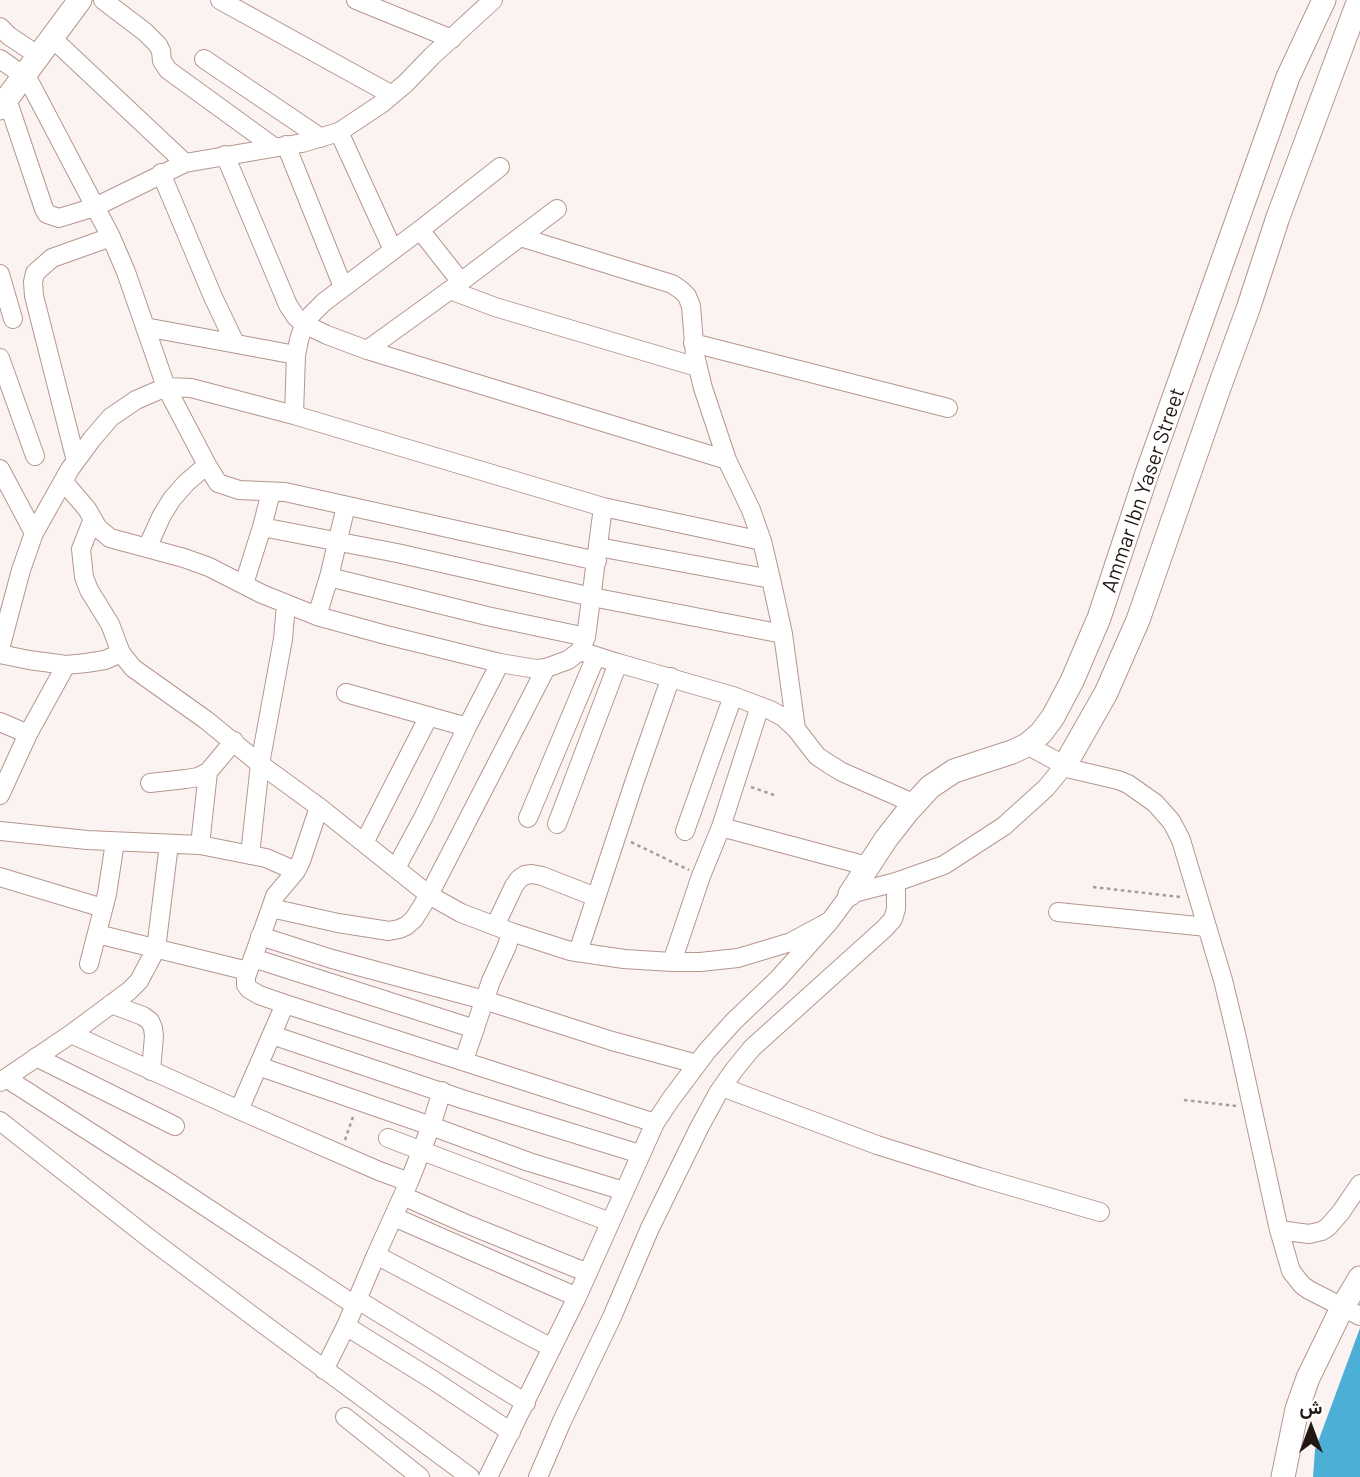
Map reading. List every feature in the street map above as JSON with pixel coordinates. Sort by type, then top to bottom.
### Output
[{"type":"street","points":[[80,0],[40,48],[13,68],[3,104],[44,209],[47,214],[59,218],[95,207],[184,163],[321,138],[339,132],[392,95],[493,0]]},
{"type":"street","points":[[103,0],[158,45],[162,61],[168,70],[280,146],[343,287]]},
{"type":"street","points":[[220,0],[392,95]]},
{"type":"street","points":[[356,0],[452,39]]},
{"type":"street","name":"Ammar Ibn Yaser Street","points":[[850,894],[886,839],[930,787],[954,771],[1012,752],[1034,749],[1073,681],[1099,618],[1146,475],[1278,103],[1324,0]]},
{"type":"street","name":"Ammar Ibn Yaser Street","points":[[1062,764],[1106,693],[1138,620],[1278,217],[1359,0]]},
{"type":"street","points":[[4,32],[40,48],[184,163]]},
{"type":"street","points":[[204,59],[321,138]]},
{"type":"street","points":[[13,68],[30,83],[111,237],[166,387],[218,483],[239,490],[285,492],[598,554],[772,579]]},
{"type":"street","points":[[339,132],[393,250]]},
{"type":"street","points":[[225,155],[288,305],[304,324],[367,349],[727,460]]},
{"type":"street","points":[[294,415],[296,355],[304,324],[324,302],[500,167]]},
{"type":"street","points":[[161,173],[235,343]]},
{"type":"street","points":[[367,349],[557,209]]},
{"type":"street","points":[[420,230],[455,286],[495,307],[696,367]]},
{"type":"street","points":[[76,461],[34,296],[33,282],[35,273],[52,258],[111,237]]},
{"type":"street","points":[[520,237],[672,285],[687,296],[691,306],[696,367],[727,460],[751,510],[772,579],[783,634],[796,729]]},
{"type":"street","points":[[0,274],[13,319]]},
{"type":"street","points":[[145,327],[296,355]]},
{"type":"street","points":[[693,343],[948,408]]},
{"type":"street","points":[[0,358],[36,456]]},
{"type":"street","points":[[121,653],[105,660],[66,665],[29,660],[0,652],[21,570],[34,533],[63,481],[111,417],[136,400],[166,387],[191,388],[294,415],[603,508],[762,541]]},
{"type":"street","points":[[147,548],[172,499],[207,465]]},
{"type":"street","points":[[0,469],[34,533]]},
{"type":"street","points":[[63,481],[87,509],[102,533],[110,538],[209,567],[262,594],[317,616],[500,663],[536,669],[568,660],[587,648]]},
{"type":"street","points":[[244,584],[271,492]]},
{"type":"street","points":[[317,616],[339,541],[346,506]]},
{"type":"street","points":[[528,818],[587,648],[603,508]]},
{"type":"street","points":[[93,519],[81,549],[84,577],[110,624],[121,653],[133,668],[234,741],[429,895],[461,913],[578,952],[672,962],[738,958],[791,942],[830,921]]},
{"type":"street","points":[[262,527],[339,541],[592,597],[783,634]]},
{"type":"street","points":[[329,577],[487,615],[587,648],[618,663],[760,706],[783,718],[796,729],[817,756],[829,764],[915,804]]},
{"type":"street","points":[[250,855],[260,764],[283,639],[286,604]]},
{"type":"street","points":[[396,868],[500,663]]},
{"type":"street","points":[[557,824],[618,663]]},
{"type":"street","points":[[0,795],[28,734],[66,665]]},
{"type":"street","points":[[271,908],[389,931],[399,929],[414,919],[429,895],[546,668]]},
{"type":"street","points":[[578,952],[671,677]]},
{"type":"street","points":[[346,693],[467,727]]},
{"type":"street","points":[[685,831],[733,696]]},
{"type":"street","points":[[672,962],[721,827],[760,706]]},
{"type":"street","points":[[364,843],[429,716]]},
{"type":"street","points":[[0,722],[28,734]]},
{"type":"street","points":[[150,783],[186,779],[208,772],[234,741]]},
{"type":"street","points":[[1034,749],[1080,772],[1118,780],[1155,803],[1171,821],[1181,840],[1226,992],[1279,1230],[1291,1271],[1309,1290],[1353,1313]]},
{"type":"street","points":[[488,1477],[577,1297],[640,1154],[656,1123],[696,1064],[734,1021],[778,979],[830,921],[850,894],[944,865],[993,833],[1046,788],[1062,764]]},
{"type":"street","points":[[200,845],[208,772]]},
{"type":"street","points":[[319,807],[301,861],[275,896],[250,964],[245,982],[249,989],[285,1004],[656,1123]]},
{"type":"street","points":[[721,827],[867,866]]},
{"type":"street","points":[[0,831],[115,842],[200,845],[266,858],[296,871]]},
{"type":"street","points":[[89,964],[115,842]]},
{"type":"street","points":[[169,844],[156,949],[138,981],[71,1034],[3,1080],[357,1303],[526,1403]]},
{"type":"street","points":[[464,1060],[491,981],[507,946],[503,929],[514,886],[519,878],[532,874],[542,876],[596,897]]},
{"type":"street","points":[[0,877],[103,908]]},
{"type":"street","points":[[538,1477],[650,1228],[722,1087],[752,1048],[893,919],[896,909],[895,882]]},
{"type":"street","points":[[1058,912],[1207,927]]},
{"type":"street","points":[[97,934],[156,949],[250,964],[475,1029]]},
{"type":"street","points":[[260,936],[696,1064]]},
{"type":"street","points":[[111,1004],[150,1021],[154,1036],[151,1071]]},
{"type":"street","points":[[239,1110],[285,1004]]},
{"type":"street","points":[[71,1034],[379,1171],[464,1223],[588,1273]]},
{"type":"street","points":[[272,1035],[640,1154]]},
{"type":"street","points":[[36,1057],[175,1126]]},
{"type":"street","points":[[258,1066],[529,1162],[624,1191]]},
{"type":"street","points":[[722,1087],[877,1146],[1100,1212]]},
{"type":"street","points":[[324,1370],[357,1303],[406,1189],[442,1091]]},
{"type":"street","points":[[0,1121],[150,1239],[470,1477]]},
{"type":"street","points":[[388,1138],[610,1222]]},
{"type":"street","points":[[1279,1230],[1309,1234],[1322,1231],[1341,1212],[1360,1184]]},
{"type":"street","points":[[394,1217],[577,1297]]},
{"type":"street","points":[[376,1255],[552,1348]]},
{"type":"street","points":[[1283,1477],[1302,1394],[1316,1359],[1353,1313],[1360,1278]]},
{"type":"street","points":[[346,1326],[511,1432]]},
{"type":"street","points":[[345,1417],[420,1477]]},
{"type":"path","points":[[735,781],[777,796]]},
{"type":"path","points":[[616,835],[670,861]]},
{"type":"path","points":[[1093,887],[1199,899]]},
{"type":"path","points":[[1184,1100],[1253,1108]]},
{"type":"water","points":[[1360,1328],[1360,1477],[1313,1477],[1315,1450]]}]
